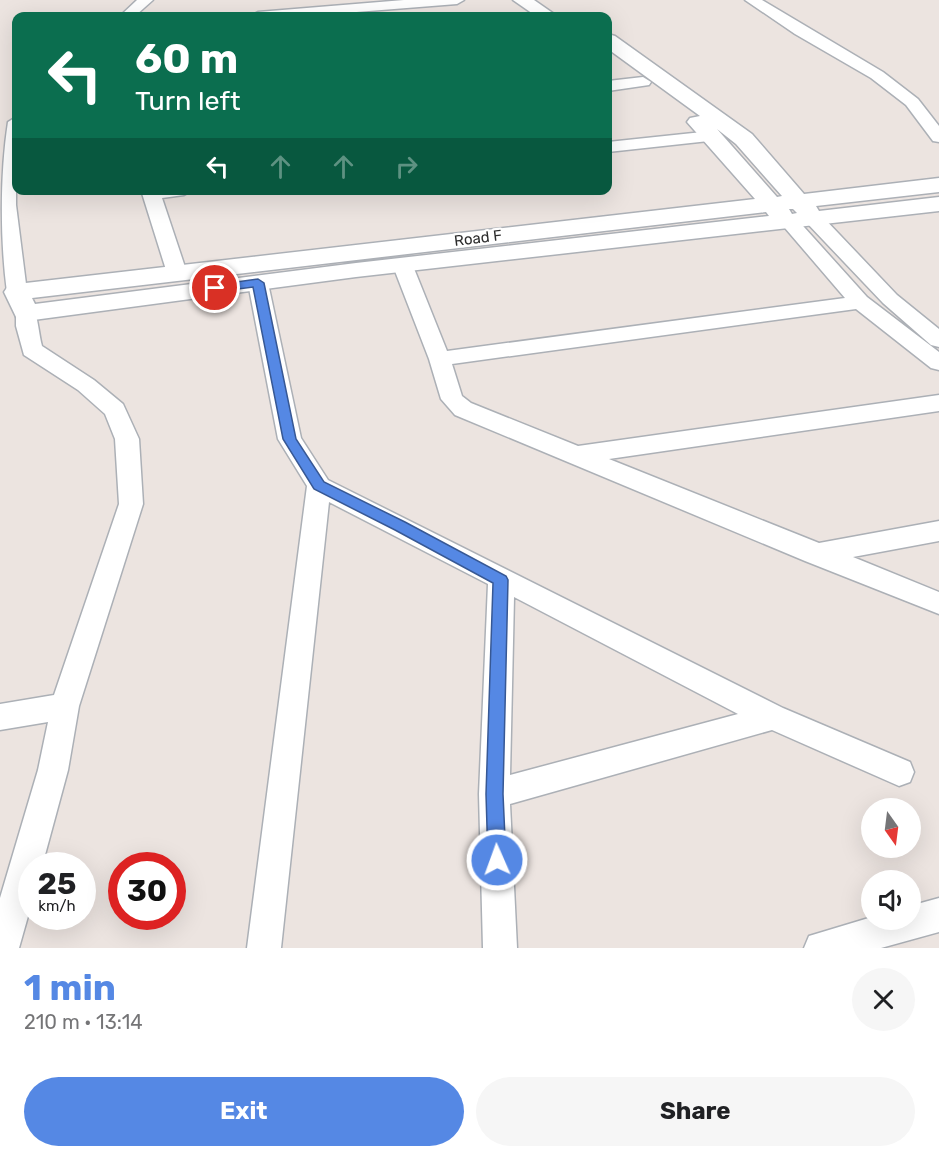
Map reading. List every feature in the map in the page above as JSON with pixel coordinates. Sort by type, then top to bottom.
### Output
[{"type":"street","points":[[132,12],[146,0]]},
{"type":"street","points":[[308,12],[457,0]]},
{"type":"street","points":[[522,0],[550,12]]},
{"type":"street","points":[[752,0],[800,31],[877,75],[912,102],[939,137]]},
{"type":"street","points":[[615,53],[643,82],[712,136],[792,211],[939,340]]},
{"type":"street","points":[[615,53],[744,139],[792,211],[860,302],[939,363]]},
{"type":"street","points":[[612,86],[643,82]]},
{"type":"street","points":[[4,933],[53,770],[65,706],[131,504],[127,439],[115,410],[86,385],[32,350],[7,242],[2,164],[12,129]]},
{"type":"street","points":[[612,147],[712,136]]},
{"type":"street","name":"Road F","points":[[22,302],[258,283],[403,266],[792,211],[939,185]]},
{"type":"street","points":[[152,195],[177,273]]},
{"type":"street","name":"Road F","points":[[22,302],[177,273],[792,211],[939,204]]},
{"type":"street","points":[[403,266],[440,359],[452,399],[462,409],[939,603]]},
{"type":"street","points":[[258,283],[290,439],[319,486],[773,717],[899,772]]},
{"type":"street","points":[[440,359],[860,302]]},
{"type":"street","points":[[574,455],[939,403]]},
{"type":"street","points":[[264,948],[319,486]]},
{"type":"street","points":[[814,554],[939,531]]},
{"type":"street","points":[[500,948],[494,794],[501,580]]},
{"type":"street","points":[[0,717],[65,706]]},
{"type":"street","points":[[494,794],[773,717]]},
{"type":"street","points":[[821,948],[939,915]]},
{"type":"route","points":[[215,288],[258,283],[290,439],[319,486],[501,580],[494,794],[497,860]]}]
